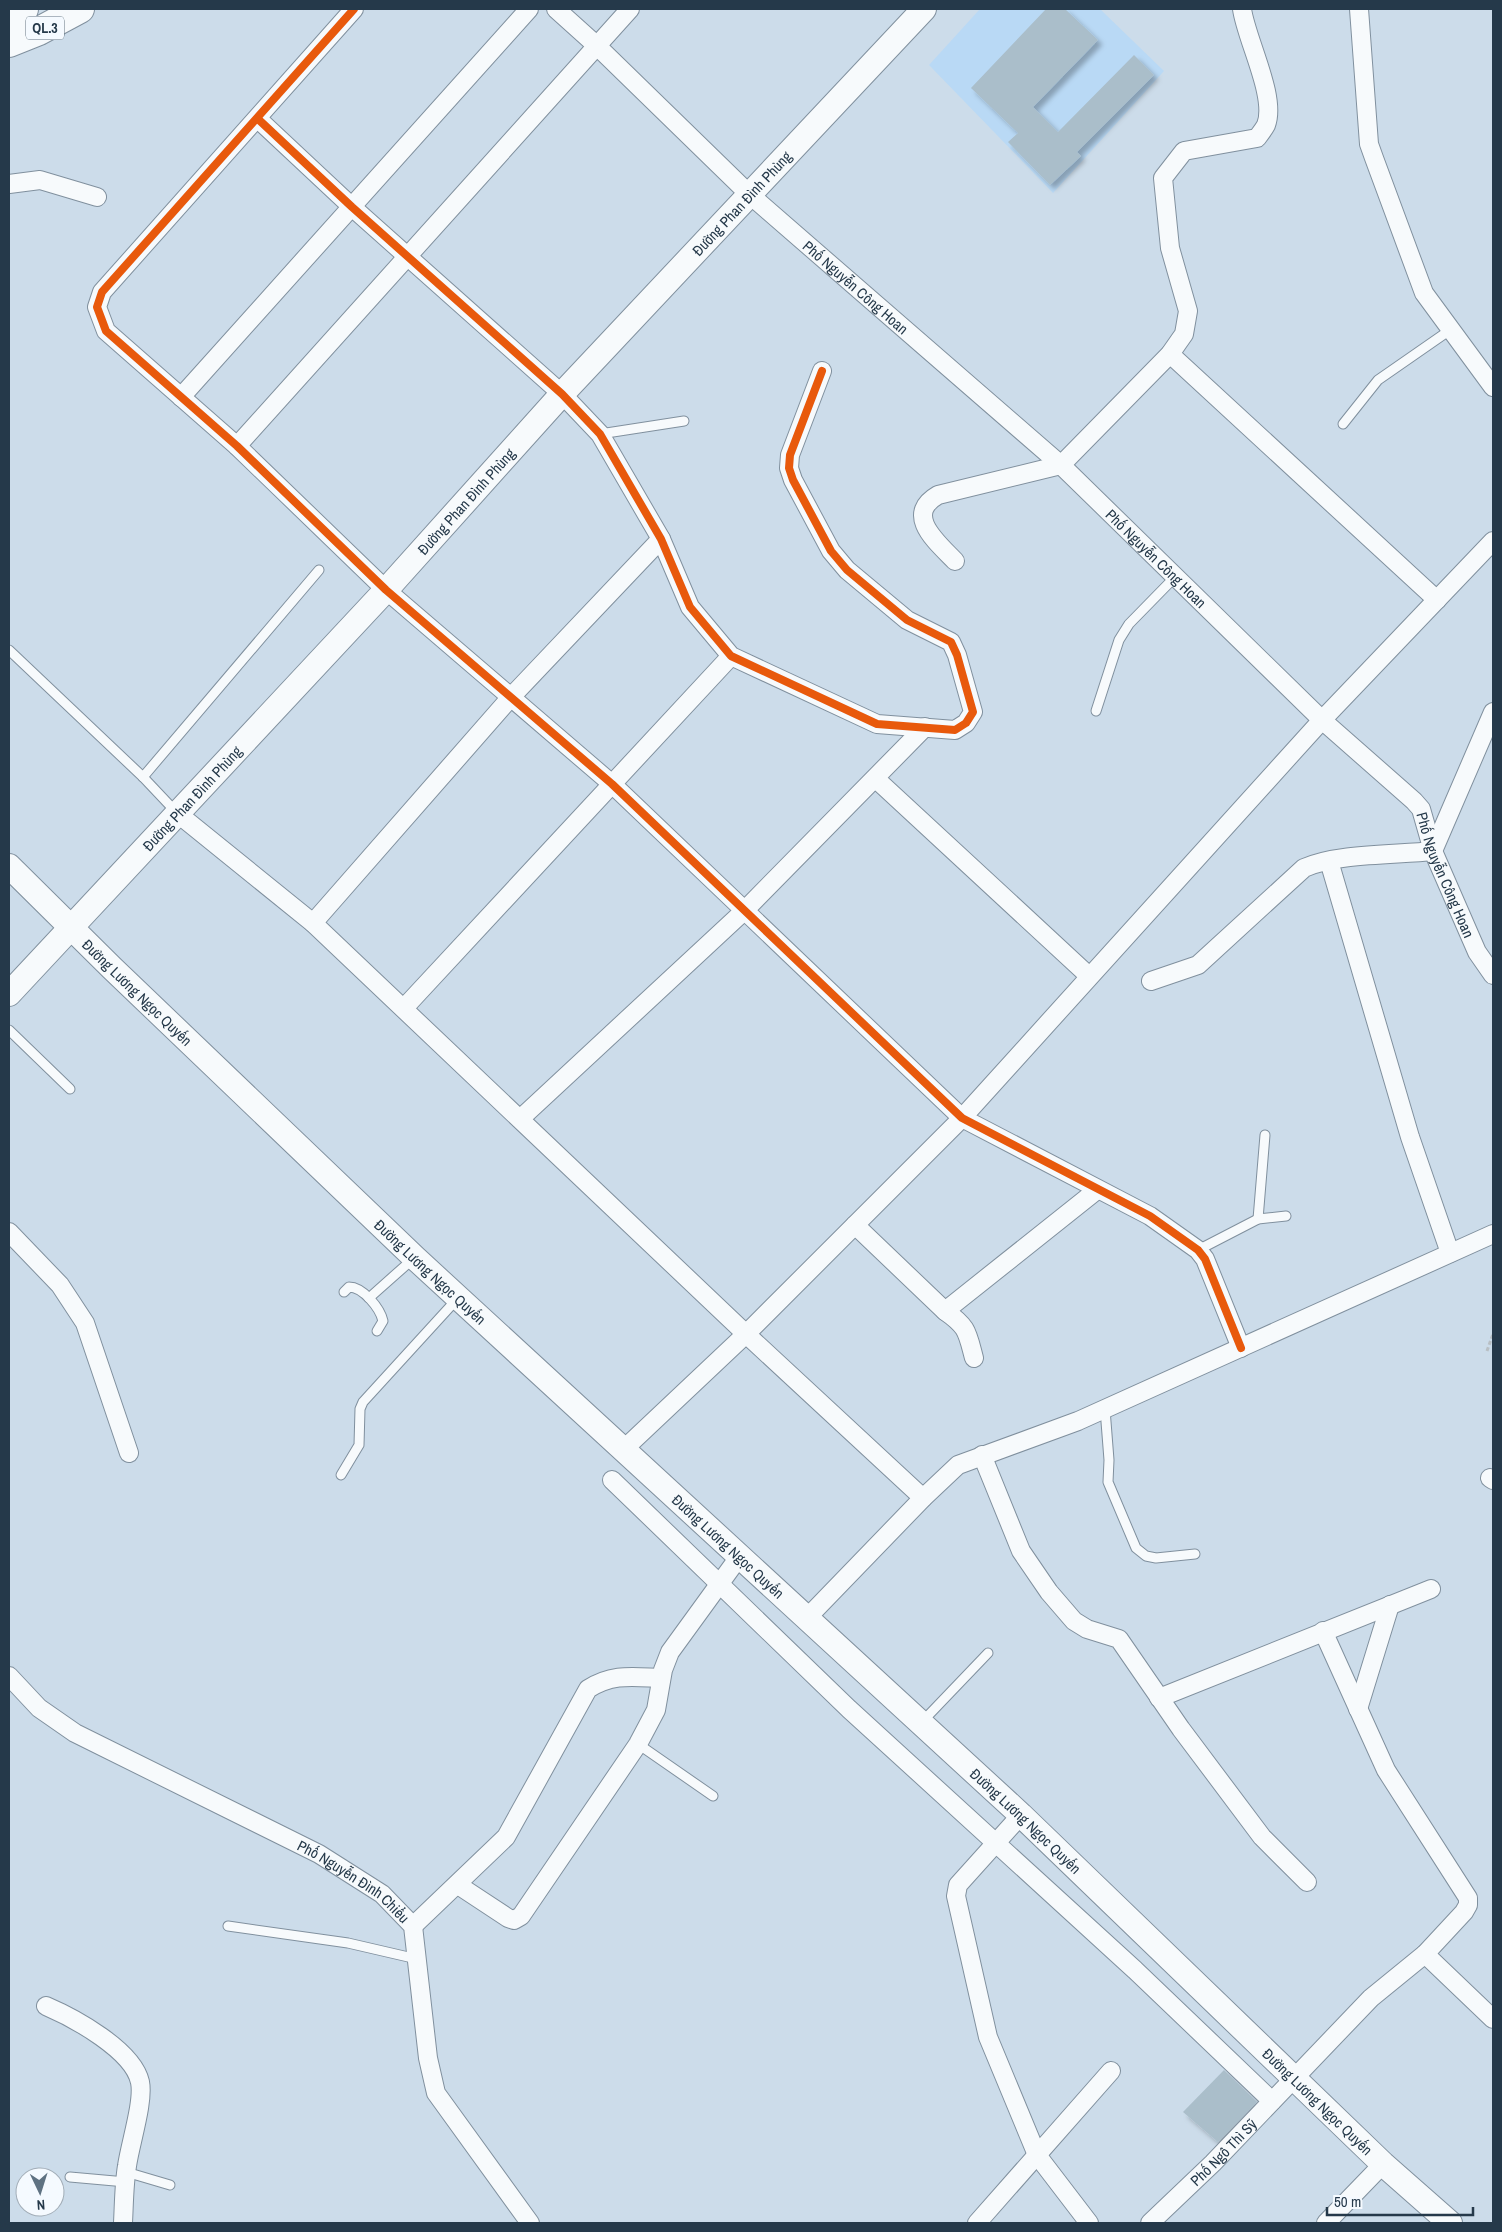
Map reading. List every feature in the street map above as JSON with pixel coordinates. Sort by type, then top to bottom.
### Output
[{"type":"highway","name":"QL.3","points":[[9,18],[24,9]]},
{"type":"highway","name":"QL.3","points":[[9,43],[39,31],[80,9]]},
{"type":"main road","name":"Đường Phan Đình Phùng","points":[[9,994],[386,590],[562,394],[924,9]]},
{"type":"main road","name":"Đường Lương Ngọc Quyến","points":[[9,866],[70,929],[415,1258],[1021,1815],[1383,2164],[1450,2223]]},
{"type":"street","points":[[354,9],[102,292],[97,307],[106,331],[237,446],[386,590],[612,784],[962,1118],[1150,1216],[1198,1250],[1205,1259],[1241,1348]]},
{"type":"street","points":[[181,397],[529,9]]},
{"type":"street","name":"Phố Nguyễn Công Hoan","points":[[556,9],[596,45],[749,194],[1061,466],[1322,720],[1414,801],[1421,810],[1433,851],[1477,952],[1493,974]]},
{"type":"street","points":[[237,446],[630,9]]},
{"type":"street","points":[[955,560],[929,534],[924,523],[923,514],[930,499],[938,495],[1061,466],[1170,354],[1184,334],[1188,311],[1170,248],[1162,178],[1184,151],[1257,138],[1266,124],[1268,105],[1262,77],[1242,9]]},
{"type":"street","points":[[1359,9],[1369,144],[1424,294],[1493,387]]},
{"type":"street","points":[[258,119],[352,208],[562,394],[600,434],[661,539],[690,607],[731,656],[877,724],[955,730],[966,723],[972,712],[957,655],[951,642],[907,620],[847,570],[830,551],[793,480],[789,468],[790,455],[822,371]]},
{"type":"street","points":[[9,184],[40,180],[96,197]]},
{"type":"street","points":[[1170,354],[1437,600]]},
{"type":"street","points":[[313,923],[511,697],[661,539]]},
{"type":"street","points":[[623,1450],[746,1334],[962,1118],[1088,976],[1322,720],[1493,540]]},
{"type":"street","points":[[404,1008],[731,656]]},
{"type":"street","points":[[1151,981],[1186,971],[1198,964],[1304,868],[1330,860],[1433,851],[1491,722]]},
{"type":"street","points":[[520,1119],[744,911],[876,779],[925,727]]},
{"type":"street","points":[[876,779],[1088,976]]},
{"type":"street","points":[[177,813],[313,923],[746,1334],[923,1498]]},
{"type":"street","points":[[1330,860],[1410,1137],[1450,1253]]},
{"type":"street","points":[[945,1311],[1097,1190]]},
{"type":"street","points":[[855,1225],[945,1311],[961,1323],[966,1329],[974,1358]]},
{"type":"street","points":[[9,1232],[60,1285],[85,1323],[129,1453]]},
{"type":"street","points":[[806,1618],[923,1498],[958,1465],[1029,1440],[1105,1409],[1493,1234]]},
{"type":"street","points":[[982,1455],[1021,1551],[1049,1592],[1074,1621],[1087,1628],[1119,1639],[1159,1698],[1262,1837],[1307,1882]]},
{"type":"street","points":[[612,1480],[849,1709],[996,1842],[1272,2101]]},
{"type":"street","points":[[458,1885],[508,1918],[514,1920],[521,1916],[638,1744],[656,1710],[661,1678],[670,1652],[739,1557]]},
{"type":"street","points":[[1159,1698],[1431,1588]]},
{"type":"street","points":[[1358,1709],[1390,1605]]},
{"type":"street","name":"Phố Ngô Thì Sỹ","points":[[1150,2223],[1272,2101],[1371,1998],[1425,1954],[1464,1912],[1468,1905],[1468,1898],[1386,1770],[1323,1631]]},
{"type":"street","name":"Phố Nguyễn Đình Chiểu","points":[[9,1676],[39,1708],[75,1733],[319,1854],[382,1894],[413,1926],[428,2058],[436,2094],[530,2223]]},
{"type":"street","points":[[413,1926],[506,1837],[588,1688],[602,1679],[612,1677],[661,1678]]},
{"type":"street","points":[[1021,1815],[958,1885],[956,1896],[988,2037],[1037,2155],[1089,2223]]},
{"type":"street","points":[[1425,1954],[1493,2019]]},
{"type":"street","points":[[46,2006],[86,2026],[127,2060],[138,2077],[140,2091],[126,2177],[123,2223]]},
{"type":"street","points":[[977,2223],[1111,2071]]},
{"type":"street","points":[[1326,2223],[1383,2164]]},
{"type":"lane","points":[[1343,424],[1378,380],[1450,330]]},
{"type":"lane","points":[[600,434],[684,421]]},
{"type":"lane","points":[[143,777],[319,570]]},
{"type":"lane","points":[[1096,711],[1119,640],[1130,624],[1175,577]]},
{"type":"lane","points":[[9,650],[143,777],[177,813]]},
{"type":"lane","points":[[9,1030],[70,1089]]},
{"type":"lane","points":[[1258,1219],[1265,1136]]},
{"type":"lane","points":[[1198,1250],[1258,1219],[1268,1216],[1286,1216]]},
{"type":"lane","points":[[369,1298],[415,1258]]},
{"type":"lane","points":[[344,1292],[353,1287],[369,1298],[382,1315],[383,1321],[377,1330]]},
{"type":"lane","points":[[341,1476],[359,1445],[360,1409],[363,1402],[458,1298]]},
{"type":"lane","points":[[1105,1409],[1109,1460],[1108,1482],[1136,1548],[1146,1556],[1156,1558],[1195,1554]]},
{"type":"lane","points":[[921,1723],[988,1653]]},
{"type":"lane","points":[[638,1744],[713,1796]]},
{"type":"lane","points":[[228,1926],[348,1942],[417,1959]]},
{"type":"lane","points":[[70,2177],[126,2177],[170,2185]]},
{"type":"path","points":[[1488,1351],[1493,1334]]},
{"type":"shaded area","points":[[980,9],[1100,9],[1164,71],[1053,193],[929,65]]},
{"type":"building","points":[[1046,9],[1065,9],[1098,40],[1033,107],[1058,132],[1134,55],[1154,75],[1077,152],[1081,156],[1050,185],[1008,142],[1018,133],[971,88]]},
{"type":"building","points":[[1224,2070],[1257,2102],[1218,2142],[1183,2112]]},
{"type":"cycle path","points":[[354,9],[102,292],[97,307],[106,331],[237,446],[386,590],[612,784],[962,1118],[1150,1216],[1198,1250],[1205,1259],[1241,1348]]},
{"type":"cycle path","points":[[258,119],[352,207],[562,394],[600,434],[661,539],[690,607],[731,656],[877,724],[955,730],[966,723],[973,712],[957,655],[951,642],[907,620],[847,570],[831,551],[793,480],[789,468],[790,455],[822,371]]}]
